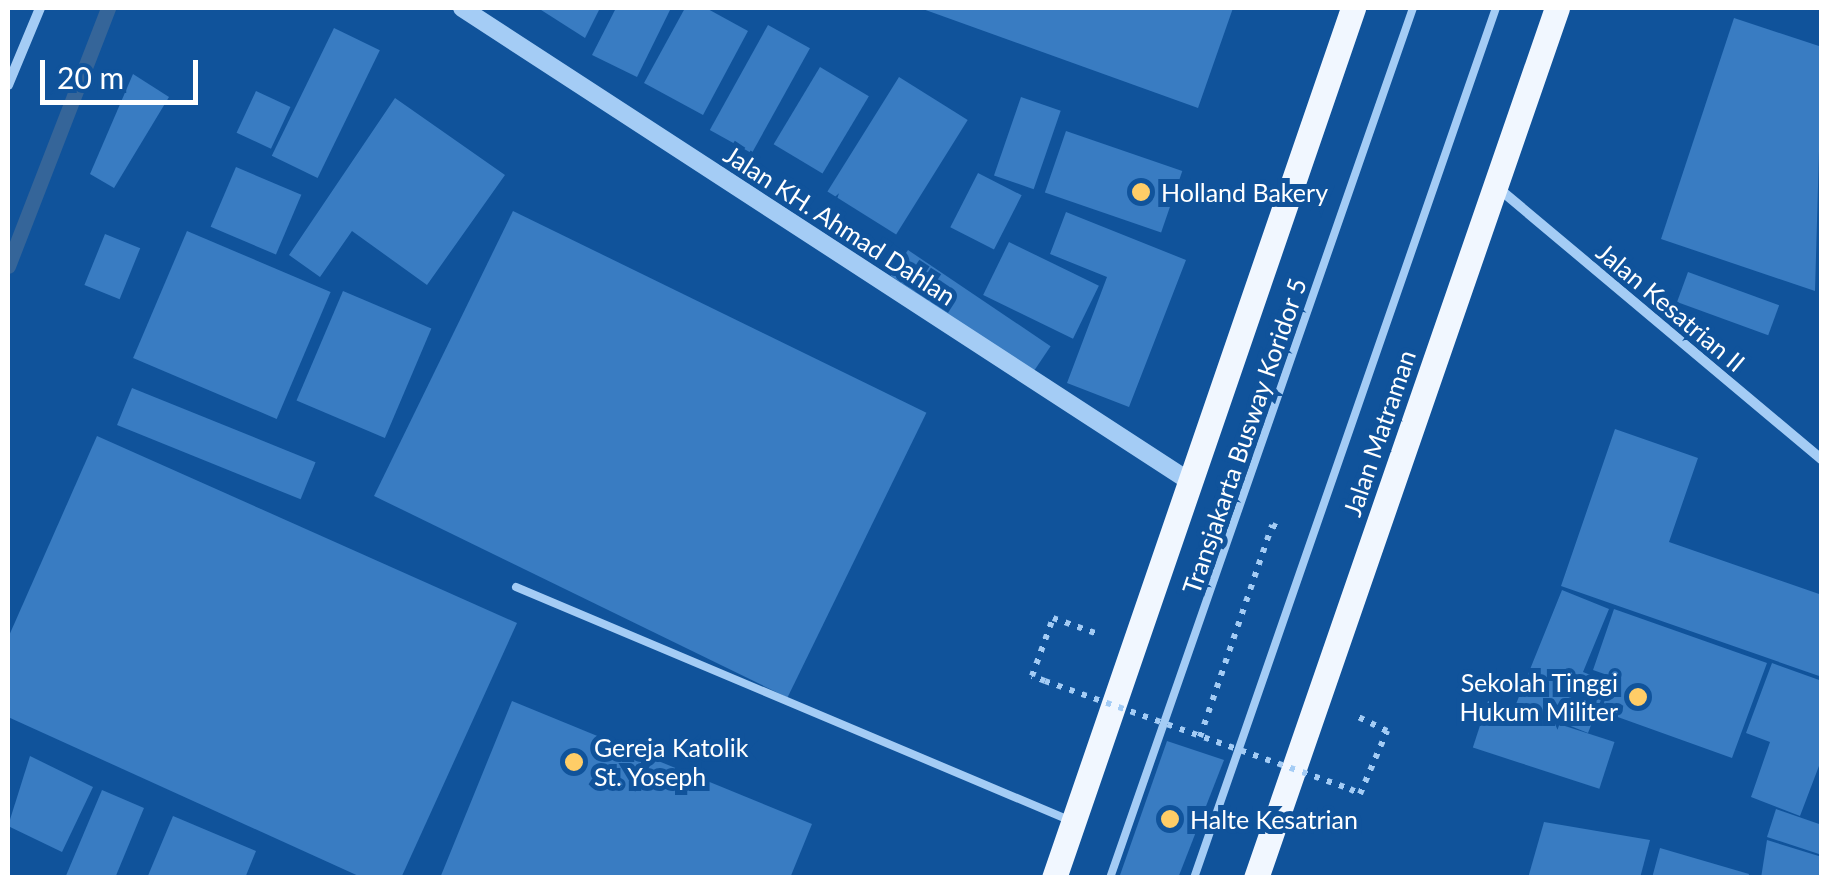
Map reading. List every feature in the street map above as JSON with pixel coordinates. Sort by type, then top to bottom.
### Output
[{"type":"main road","points":[[1054,878],[1353,8]]},
{"type":"main road","name":"Jalan Matraman","points":[[1256,878],[1557,8]]},
{"type":"street","points":[[8,85],[40,8]]},
{"type":"street","name":"Jalan KH. Ahmad Dahlan","points":[[462,8],[1192,484]]},
{"type":"street","name":"Jalan Kesatrian II","points":[[1495,185],[1822,460]]},
{"type":"lane","name":"Transjakarta Busway Koridor 5","points":[[1110,878],[1413,8]]},
{"type":"lane","points":[[1194,878],[1496,8]]},
{"type":"lane","points":[[516,587],[1074,822]]},
{"type":"path","points":[[1136,647],[1053,618],[1032,676],[1360,794],[1387,730],[1320,700]]},
{"type":"building","points":[[538,8],[600,8],[585,38]]},
{"type":"building","points":[[616,8],[670,10],[637,77],[592,55]]},
{"type":"building","points":[[685,8],[706,8],[748,31],[703,115],[644,83]]},
{"type":"building","points":[[920,8],[1233,8],[1198,108]]},
{"type":"building","points":[[1734,18],[1822,47],[1815,291],[1661,239]]},
{"type":"building","points":[[768,25],[810,48],[752,153],[710,130]]},
{"type":"building","points":[[334,28],[380,50],[318,178],[272,156]]},
{"type":"building","points":[[820,67],[869,96],[823,174],[774,144]]},
{"type":"building","points":[[133,74],[169,97],[114,188],[90,174]]},
{"type":"building","points":[[899,77],[968,120],[896,234],[827,191]]},
{"type":"building","points":[[256,91],[290,107],[271,149],[237,133]]},
{"type":"building","points":[[1021,97],[1061,111],[1034,189],[994,175]]},
{"type":"building","points":[[395,98],[505,175],[427,285],[352,231],[320,277],[289,255]]},
{"type":"building","points":[[1066,131],[1182,171],[1161,233],[1045,192]]},
{"type":"building","points":[[236,167],[301,195],[276,255],[211,227]]},
{"type":"building","points":[[978,173],[1022,195],[994,250],[950,227]]},
{"type":"building","points":[[513,211],[926,413],[787,698],[374,496]]},
{"type":"building","points":[[1066,212],[1186,260],[1129,407],[1067,383],[1107,277],[1050,254]]},
{"type":"building","points":[[187,231],[331,292],[277,419],[133,358]]},
{"type":"building","points":[[105,234],[140,248],[120,299],[84,285]]},
{"type":"building","points":[[1009,242],[1099,286],[1073,339],[983,295]]},
{"type":"building","points":[[908,250],[1051,346],[1033,372],[891,276]]},
{"type":"building","points":[[1688,272],[1779,305],[1768,335],[1677,302]]},
{"type":"building","points":[[343,291],[431,329],[385,438],[297,401]]},
{"type":"building","points":[[132,388],[316,462],[301,499],[117,425]]},
{"type":"building","points":[[1615,429],[1698,458],[1669,542],[1822,595],[1822,677],[1561,586]]},
{"type":"building","points":[[97,436],[517,623],[401,878],[363,878],[8,717],[8,638]]},
{"type":"building","points":[[1562,590],[1609,609],[1583,672],[1608,682],[1588,733],[1516,704]]},
{"type":"building","points":[[1614,609],[1767,663],[1732,758],[1601,711],[1613,677],[1593,670]]},
{"type":"building","points":[[1772,663],[1822,681],[1822,758],[1800,816],[1751,797],[1770,742],[1746,733]]},
{"type":"building","name":"Gereja Katolik St. Yoseph","points":[[512,701],[812,824],[790,878],[440,878]]},
{"type":"building","points":[[1488,701],[1614,742],[1599,789],[1473,748]]},
{"type":"building","name":"Halte Kesatrian","points":[[1167,741],[1224,760],[1178,878],[1119,878]]},
{"type":"building","points":[[30,756],[93,787],[62,852],[8,826]]},
{"type":"building","points":[[102,790],[144,808],[115,878],[65,878]]},
{"type":"building","points":[[1776,809],[1822,825],[1822,855],[1767,837]]},
{"type":"building","points":[[173,816],[256,851],[245,878],[147,878]]},
{"type":"building","points":[[1544,822],[1650,840],[1640,878],[1528,878]]},
{"type":"building","points":[[1767,840],[1822,857],[1822,878],[1761,878]]},
{"type":"building","points":[[1660,848],[1749,874],[1748,878],[1652,878]]},
{"type":"waterway","points":[[8,266],[108,8]]},
{"type":"place","name":"Holland Bakery","points":[[1141,192]]},
{"type":"place","name":"Sekolah Tinggi Hukum Militer","points":[[1638,697]]},
{"type":"place","name":"Gereja Katolik St. Yoseph","points":[[574,762]]},
{"type":"place","name":"Halte Kesatrian","points":[[1170,819]]}]
